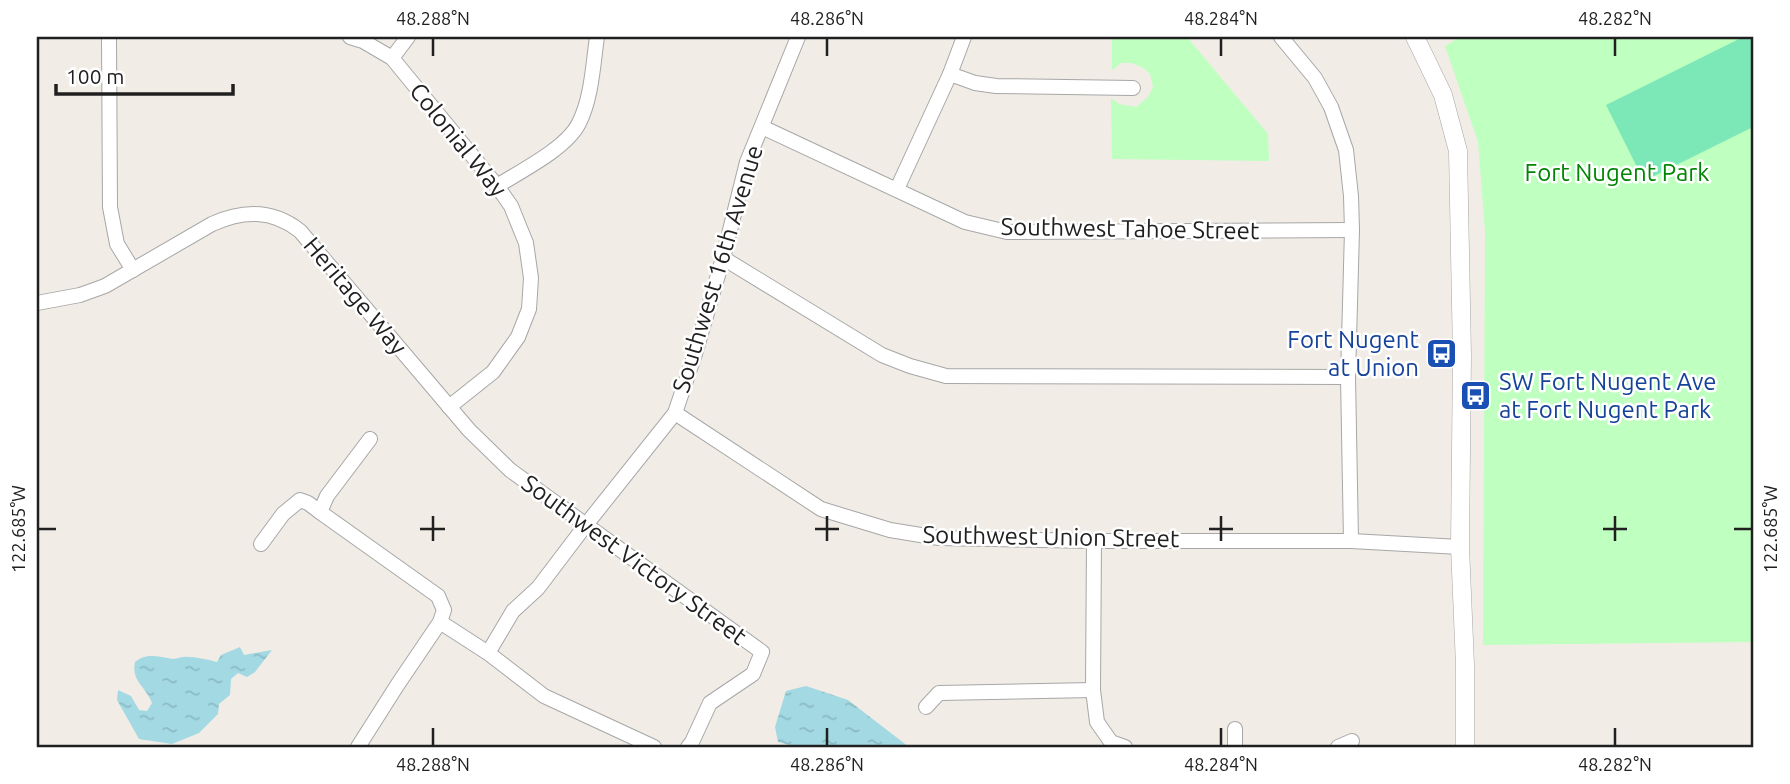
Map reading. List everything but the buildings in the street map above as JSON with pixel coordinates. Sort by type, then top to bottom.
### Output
[{"type":"street","points":[[109,37],[110,207],[117,244],[133,271]]},
{"type":"street","name":"Colonial Way","points":[[350,37],[363,41],[392,58],[497,186],[511,206],[526,243],[531,278],[529,309],[518,337],[493,372],[449,407]]},
{"type":"street","points":[[392,58],[408,37]]},
{"type":"street","points":[[497,186],[560,146],[579,124],[590,88],[597,37]]},
{"type":"street","name":"Southwest 16th Avenue","points":[[488,653],[513,611],[538,588],[675,413],[723,258],[747,162],[798,37]]},
{"type":"street","points":[[897,189],[950,74],[964,37]]},
{"type":"street","points":[[1281,37],[1315,78],[1331,107],[1346,150],[1352,230],[1348,376],[1351,541]]},
{"type":"street","points":[[1415,37],[1443,95],[1458,151],[1462,355],[1460,547],[1465,747]]},
{"type":"street","points":[[950,74],[975,83],[996,86],[1133,88]]},
{"type":"street","name":"Southwest Tahoe Street","points":[[762,127],[965,222],[1007,232],[1352,230]]},
{"type":"street","name":"Heritage Way","points":[[37,303],[80,295],[106,286],[228,217],[270,215],[300,231],[449,407]]},
{"type":"street","points":[[723,258],[882,355],[946,376],[1348,376]]},
{"type":"street","name":"Southwest Victory Street","points":[[449,407],[510,470],[762,652],[753,674],[710,703],[688,747]]},
{"type":"street","name":"Southwest Union Street","points":[[675,413],[821,509],[890,530],[939,538],[1351,541],[1460,547]]},
{"type":"street","points":[[320,512],[327,496],[370,439]]},
{"type":"street","points":[[261,544],[283,514],[300,500],[308,502],[438,596],[444,610],[440,622],[358,747]]},
{"type":"street","points":[[1094,541],[1093,690],[1097,722],[1111,742],[1125,747]]},
{"type":"street","points":[[440,622],[488,653],[544,696],[654,747]]},
{"type":"street","points":[[926,707],[939,693],[1093,690]]},
{"type":"street","points":[[1235,729],[1235,747]]},
{"type":"green space","points":[[1112,37],[1187,37],[1268,134],[1269,161],[1112,159],[1111,98],[1119,104],[1136,107],[1148,97],[1153,87],[1150,74],[1142,67],[1121,63],[1112,70]]},
{"type":"green space","name":"Fort Nugent Park","points":[[1460,37],[1753,37],[1753,642],[1483,645],[1485,232],[1478,142],[1445,46]]},
{"type":"green space","points":[[1743,37],[1753,37],[1753,127],[1644,181],[1606,105]]},
{"type":"water","points":[[240,647],[244,655],[272,650],[255,672],[247,677],[238,673],[231,679],[230,695],[219,704],[218,714],[199,733],[172,744],[139,739],[117,700],[118,690],[131,696],[139,710],[147,711],[152,703],[137,679],[135,662],[153,656],[173,659],[191,657],[217,662],[221,655]]},
{"type":"water","points":[[806,686],[848,700],[909,747],[797,747],[778,742],[775,727],[786,691]]},
{"type":"place","name":"Fort Nugent at Union","points":[[1442,354]]},
{"type":"place","name":"SW Fort Nugent Ave at Fort Nugent Park","points":[[1476,396]]}]
